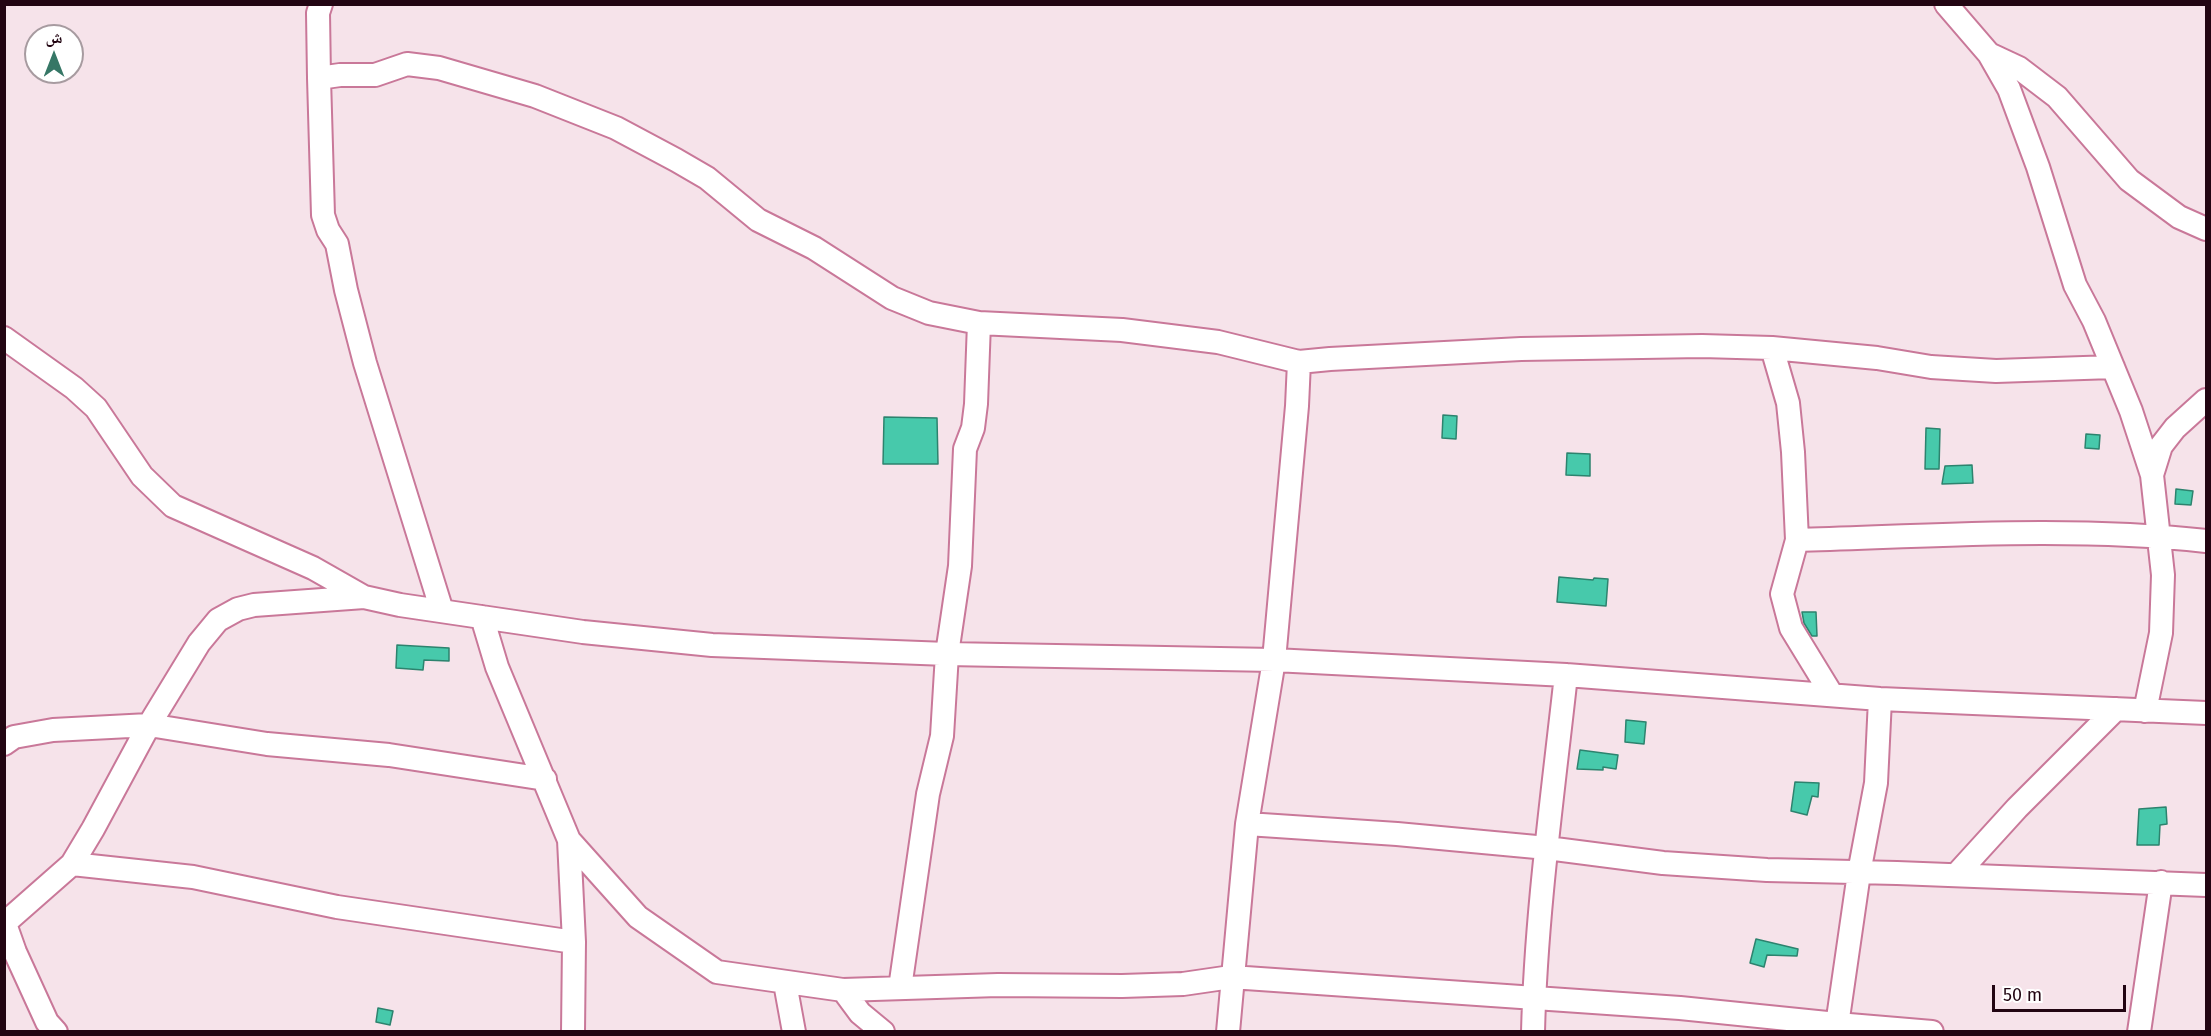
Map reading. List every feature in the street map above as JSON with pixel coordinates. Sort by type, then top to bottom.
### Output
[{"type":"street","points":[[321,4],[318,13],[323,215],[328,230],[337,244],[365,363],[442,611]]},
{"type":"street","points":[[1946,4],[1989,54],[2009,89],[2038,167],[2075,285],[2094,321],[2131,411],[2152,475],[2163,575],[2161,633],[2145,711]]},
{"type":"street","points":[[1989,54],[2019,68],[2057,97],[2129,180],[2180,217],[2206,229]]},
{"type":"street","points":[[319,78],[340,75],[375,75],[407,64],[439,68],[535,96],[616,128],[676,160],[707,178],[758,220],[814,248],[892,298],[929,313],[979,323],[1122,330],[1218,342],[1299,362],[1521,349],[1702,346],[1772,348],[1877,358],[1931,367],[1996,371],[2113,368]]},
{"type":"street","points":[[900,988],[928,794],[942,736],[947,654],[960,566],[965,449],[973,428],[976,404],[979,323]]},
{"type":"street","points":[[4,338],[74,388],[96,408],[142,476],[173,506],[313,568],[364,597]]},
{"type":"street","points":[[1772,348],[1788,403],[1797,540],[1782,594],[1791,628],[1832,695]]},
{"type":"street","points":[[1228,1032],[1247,824],[1274,660],[1299,362]]},
{"type":"street","points":[[2152,475],[2161,446],[2175,428],[2206,400]]},
{"type":"street","points":[[1797,540],[2005,533],[2159,536],[2206,541]]},
{"type":"street","points":[[56,1032],[47,1022],[15,952],[5,921],[72,864],[149,725],[199,643],[218,620],[238,609],[254,605],[364,597],[583,632],[712,645],[947,654],[1274,660],[1566,675],[1880,699],[2206,713]]},
{"type":"street","points":[[482,617],[497,667],[569,840],[574,942],[573,1032]]},
{"type":"street","points":[[1533,1032],[1547,848],[1566,675]]},
{"type":"street","points":[[1837,1028],[1859,873],[1876,783],[1880,699]]},
{"type":"street","points":[[1956,875],[2017,808],[2116,710]]},
{"type":"street","points":[[4,744],[14,737],[53,730],[149,725],[267,744],[389,755],[545,779]]},
{"type":"street","points":[[1247,824],[1397,834],[1547,848],[1663,863],[1767,870],[2206,885]]},
{"type":"street","points":[[569,840],[638,917],[695,958],[717,972],[785,982],[843,990],[999,985],[1122,986],[1183,984],[1232,978],[1680,1008],[1837,1028],[1932,1032]]},
{"type":"street","points":[[72,864],[193,877],[337,907],[574,942]]},
{"type":"street","points":[[2139,1032],[2161,882]]},
{"type":"street","points":[[785,982],[794,1032]]},
{"type":"street","points":[[843,990],[860,1013],[883,1032]]},
{"type":"building","points":[[1443,415],[1457,416],[1456,439],[1442,438]]},
{"type":"building","points":[[884,417],[937,418],[938,464],[883,464]]},
{"type":"building","points":[[1926,428],[1940,429],[1939,469],[1925,469]]},
{"type":"building","points":[[2086,434],[2100,435],[2099,449],[2085,448]]},
{"type":"building","points":[[1567,453],[1590,454],[1590,476],[1566,475]]},
{"type":"building","points":[[1972,465],[1973,483],[1942,484],[1945,466]]},
{"type":"building","points":[[2176,489],[2193,491],[2191,505],[2175,504]]},
{"type":"building","points":[[1559,577],[1608,579],[1606,606],[1557,602]]},
{"type":"building","points":[[1802,612],[1816,612],[1817,636],[1812,636],[1804,623]]},
{"type":"building","points":[[397,645],[449,648],[449,661],[424,660],[423,670],[396,668]]},
{"type":"building","points":[[1626,720],[1646,722],[1644,744],[1625,742]]},
{"type":"building","points":[[1580,750],[1618,755],[1616,769],[1603,767],[1603,770],[1577,769]]},
{"type":"building","points":[[1795,782],[1819,783],[1818,797],[1812,796],[1807,815],[1791,811]]},
{"type":"building","points":[[2166,807],[2167,824],[2160,825],[2159,845],[2137,845],[2139,809]]},
{"type":"building","points":[[1756,939],[1798,949],[1797,956],[1767,955],[1764,967],[1750,963]]},
{"type":"building","points":[[378,1008],[393,1011],[390,1025],[376,1022]]}]
